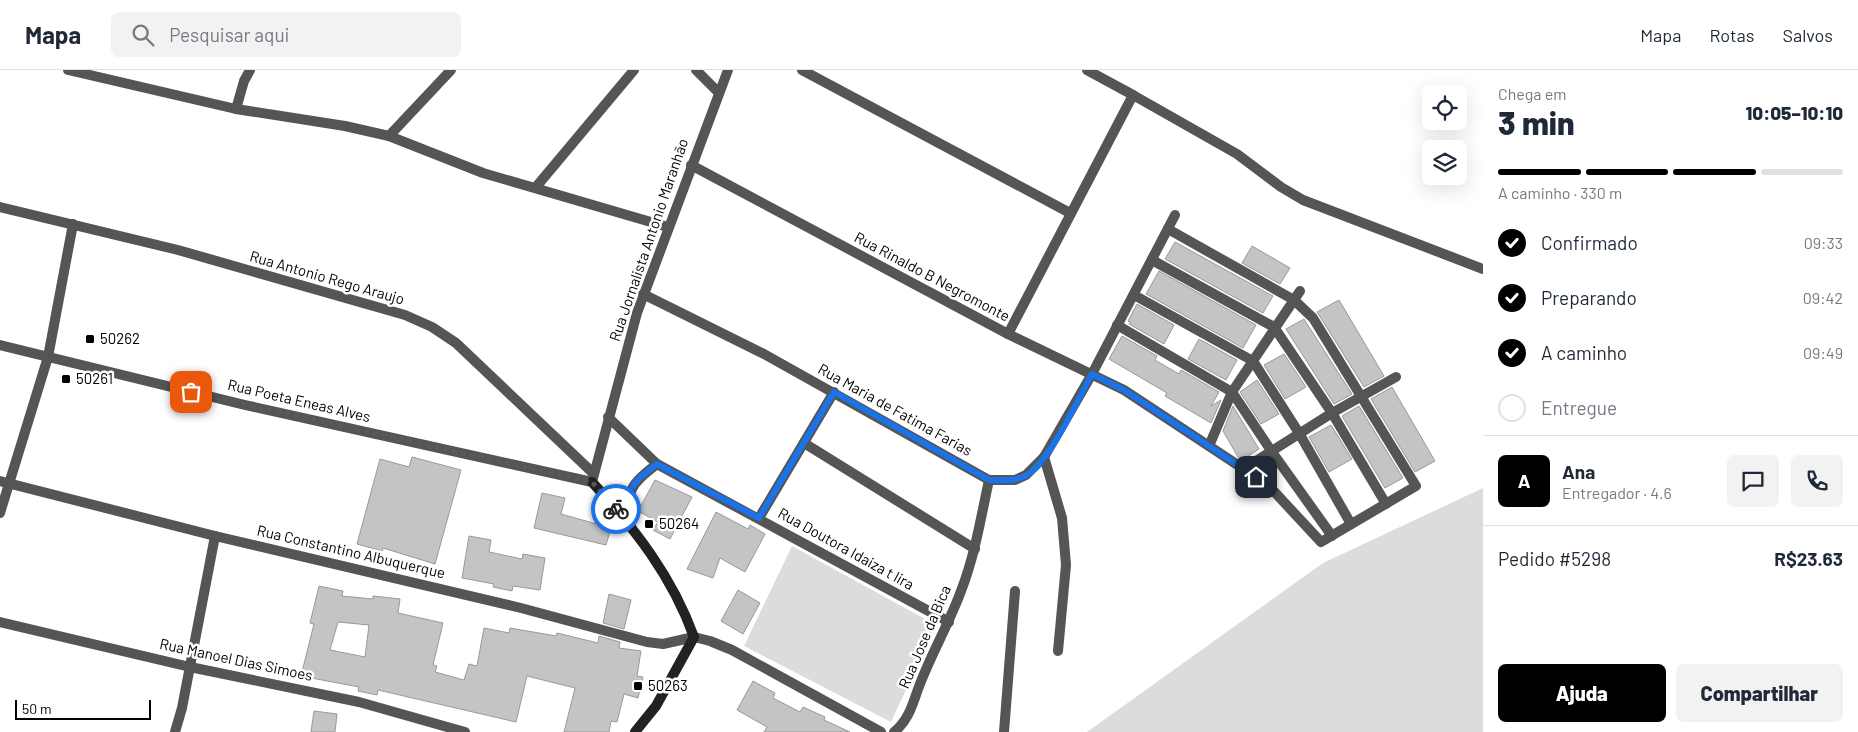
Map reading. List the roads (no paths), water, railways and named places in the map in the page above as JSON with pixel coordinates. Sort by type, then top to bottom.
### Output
[{"type":"street","points":[[73,70],[236,109],[345,126],[389,136],[483,173],[668,227]]},
{"type":"street","points":[[236,109],[244,81],[250,70]]},
{"type":"street","points":[[389,136],[451,70]]},
{"type":"street","points":[[536,187],[634,70]]},
{"type":"street","points":[[696,70],[718,92]]},
{"type":"street","name":"Rua Jornalista Antonio Maranhão","points":[[593,478],[608,417],[643,294],[718,92],[728,70]]},
{"type":"street","points":[[802,70],[1070,213]]},
{"type":"street","points":[[1087,70],[1237,154],[1281,187],[1303,200],[1483,269]]},
{"type":"street","name":"Rua Rinaldo B Negromonte","points":[[691,165],[1008,334],[1133,95]]},
{"type":"street","name":"Rua Antonio Rego Araujo","points":[[0,207],[187,253],[405,315],[432,327],[456,344],[593,478]]},
{"type":"street","name":"Rua Maria de Fatima Farias","points":[[643,294],[747,345],[989,480],[1015,480],[1026,475],[1044,457],[1092,374],[1175,215]]},
{"type":"street","points":[[0,513],[4,482],[48,357],[72,224]]},
{"type":"street","points":[[1008,334],[1124,390],[1245,468],[1268,485],[1321,542],[1416,486],[1362,395],[1297,296],[1168,229]]},
{"type":"street","points":[[1152,260],[1274,327],[1332,413],[1386,504]]},
{"type":"street","points":[[1134,295],[1254,361],[1300,433],[1351,524]]},
{"type":"street","points":[[1210,446],[1232,392],[1254,361],[1274,327],[1297,296]]},
{"type":"street","points":[[1117,325],[1232,392],[1332,536]]},
{"type":"street","name":"Rua Poeta Eneas Alves","points":[[0,345],[245,405],[593,478]]},
{"type":"street","points":[[1245,468],[1332,413],[1396,377]]},
{"type":"street","points":[[759,518],[834,392]]},
{"type":"street","name":"Rua Doutora Idaiza t lira","points":[[608,417],[657,464],[759,518],[834,562],[949,622]]},
{"type":"street","points":[[804,443],[975,549]]},
{"type":"street","points":[[1044,457],[1062,518],[1066,565],[1058,651]]},
{"type":"street","points":[[631,525],[629,493],[638,479],[657,464]]},
{"type":"street","points":[[593,478],[631,525],[672,584],[694,636],[732,650],[881,732]]},
{"type":"street","name":"Rua Jose da Bica","points":[[894,732],[901,727],[909,713],[922,678],[949,622],[975,549],[989,480]]},
{"type":"street","name":"Rua Constantino Albuquerque","points":[[4,482],[215,536],[521,608],[647,642],[674,643],[694,636]]},
{"type":"street","points":[[175,732],[215,536]]},
{"type":"street","points":[[1004,732],[1015,591]]},
{"type":"street","name":"Rua Manoel Dias Simoes","points":[[0,622],[190,666],[358,702],[465,732]]},
{"type":"street","points":[[635,732],[656,706],[694,636]]},
{"type":"place","name":"50262","points":[[90,339]]},
{"type":"place","name":"50261","points":[[66,379]]},
{"type":"place","name":"50264","points":[[649,524]]},
{"type":"place","name":"50263","points":[[638,686]]}]
